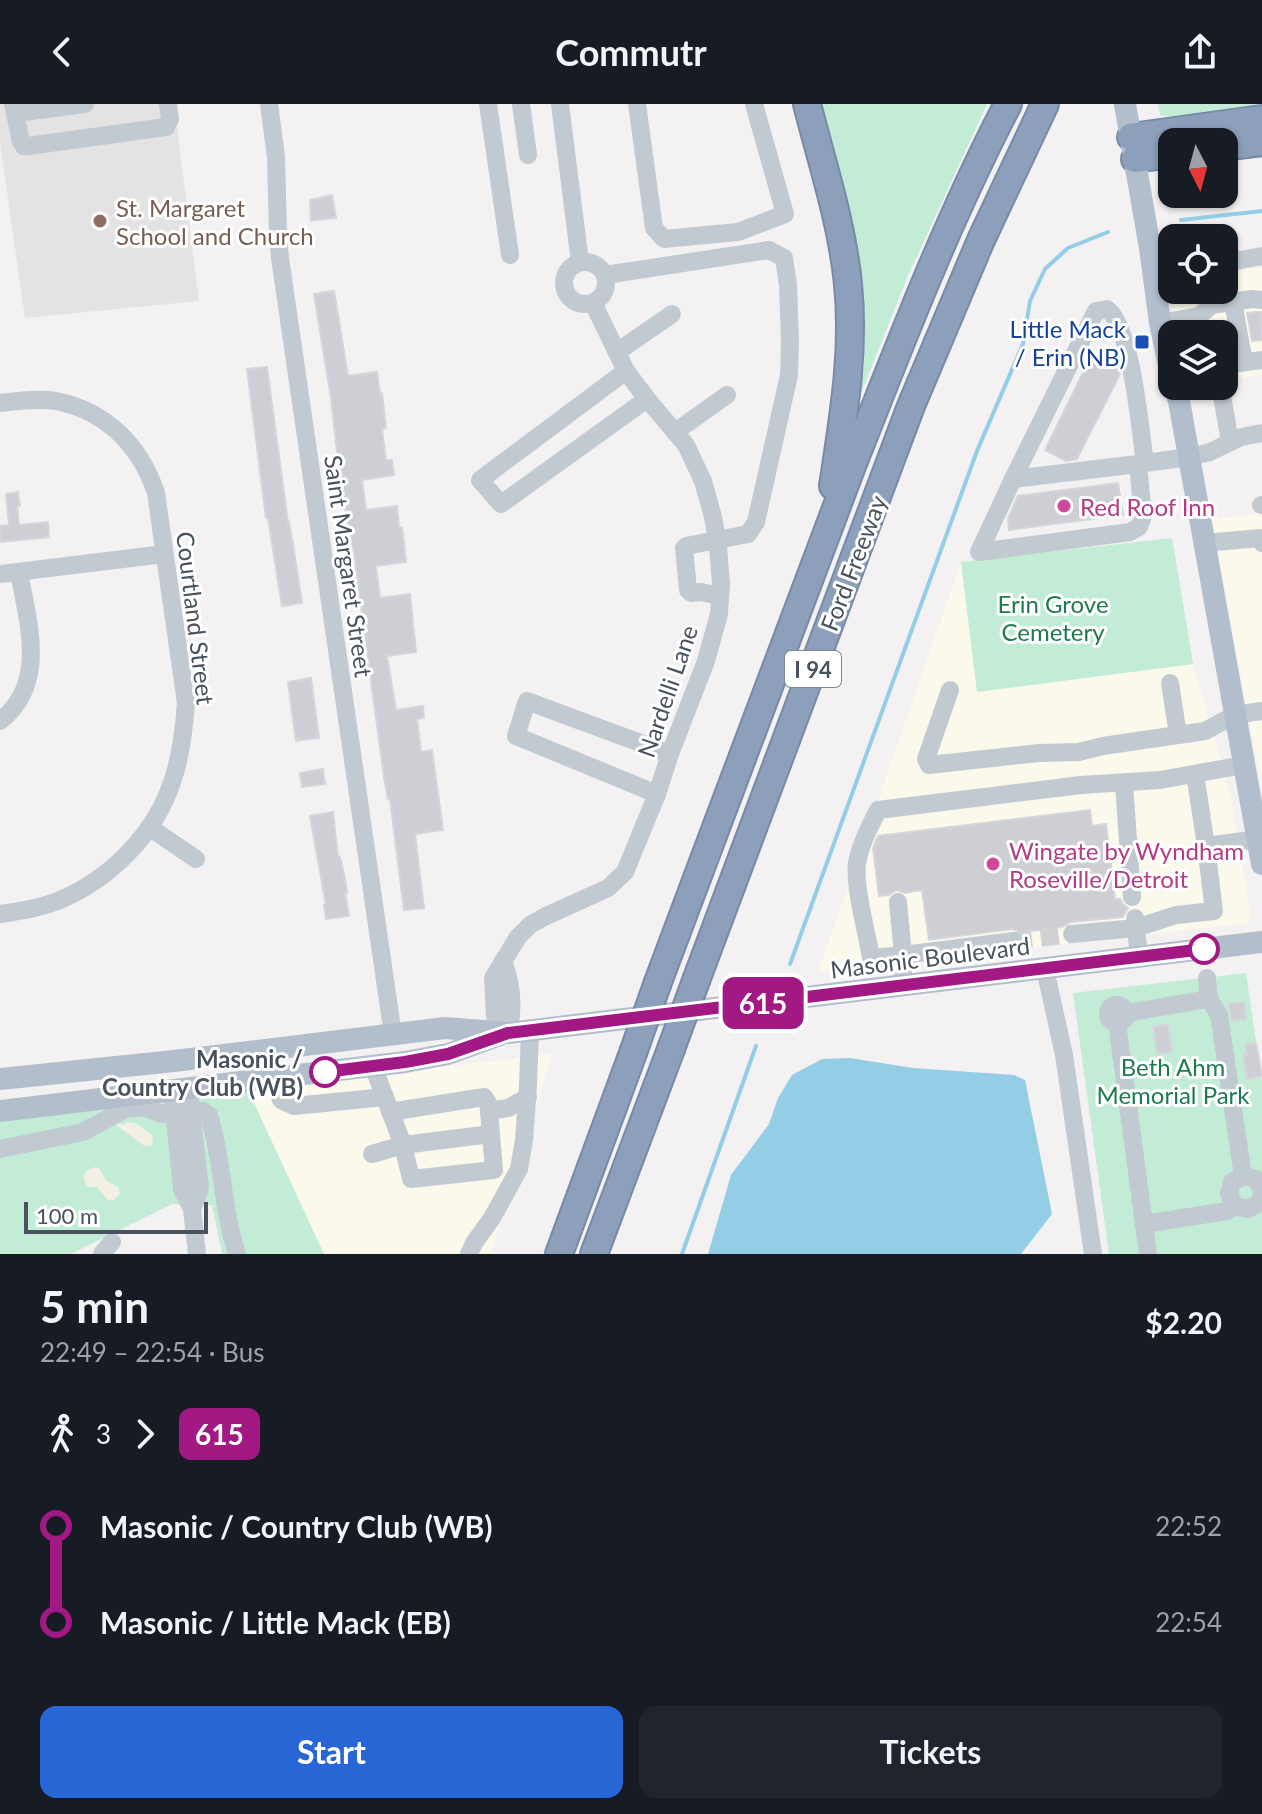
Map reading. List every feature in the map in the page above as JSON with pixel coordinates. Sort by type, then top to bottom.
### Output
[{"type":"highway","points":[[807,104],[840,231],[850,314],[847,394],[826,533]]},
{"type":"highway","name":"Ford Freeway","points":[[559,1254],[658,982],[891,365],[942,242],[1008,104]]},
{"type":"highway","name":"Ford Freeway","points":[[594,1254],[911,406],[981,240],[1045,104]]},
{"type":"highway","points":[[1133,148],[1262,119]]},
{"type":"highway","points":[[1238,145],[1262,142]]},
{"type":"highway","points":[[1133,148],[1158,152]]},
{"type":"main road","points":[[1125,104],[1150,248],[1158,263]]},
{"type":"main road","points":[[1179,400],[1262,864]]},
{"type":"main road","name":"Masonic Boulevard","points":[[0,1079],[445,1028],[519,1031],[1262,942]]},
{"type":"main road","name":"Masonic Boulevard","points":[[0,1111],[182,1101],[273,1078],[448,1054],[519,1031]]},
{"type":"main road","points":[[393,1035],[403,1044],[399,1062]]},
{"type":"main road","points":[[182,1101],[172,1082],[181,1070],[188,1066],[249,1058],[272,1049]]},
{"type":"street","points":[[85,104],[14,109],[21,142],[28,146],[166,127],[170,119],[168,104]]},
{"type":"street","name":"Saint Margaret Street","points":[[269,104],[276,157],[280,258],[393,1035]]},
{"type":"street","points":[[488,104],[510,255]]},
{"type":"street","points":[[521,104],[528,155]]},
{"type":"street","points":[[560,104],[580,262]]},
{"type":"street","points":[[637,104],[654,228],[664,239],[738,232],[785,214],[754,104]]},
{"type":"street","points":[[605,275],[769,250],[784,258],[789,300],[789,375],[756,522],[748,534],[684,548],[688,590],[720,596]]},
{"type":"street","points":[[1238,260],[1262,256]]},
{"type":"street","points":[[580,262],[595,264],[605,275],[604,291],[593,303],[576,302],[564,289],[566,273],[580,262]]},
{"type":"street","points":[[1238,298],[1262,300]]},
{"type":"street","name":"Nardelli Lane","points":[[469,1254],[519,1169],[528,1097],[519,1031],[512,1016],[510,978],[503,961],[518,937],[530,925],[608,888],[625,872],[657,794],[710,648],[719,614],[721,584],[717,540],[703,481],[686,445],[626,371],[593,303]]},
{"type":"street","points":[[1177,320],[1199,316],[1214,304]]},
{"type":"street","points":[[1229,304],[1253,361]]},
{"type":"street","points":[[1107,309],[1114,314],[1120,327],[1130,364],[1141,464],[1143,516],[1139,527],[1130,532],[979,552],[1013,479],[1096,311],[1107,309]]},
{"type":"street","points":[[617,352],[672,314]]},
{"type":"street","points":[[626,371],[480,480],[501,504],[647,399]]},
{"type":"street","points":[[675,432],[727,395]]},
{"type":"street","name":"Courtland Street","points":[[0,403],[39,400],[73,406],[110,424],[140,456],[156,493],[186,703],[183,735],[172,784],[149,827],[135,845],[113,867],[80,890],[52,903],[0,914]]},
{"type":"street","points":[[1223,400],[1230,442]]},
{"type":"street","points":[[1013,479],[1189,457],[1262,433]]},
{"type":"street","points":[[1204,543],[1262,540],[1262,525]]},
{"type":"street","points":[[0,574],[164,554]]},
{"type":"street","points":[[0,721],[16,707],[30,670],[31,648],[19,572]]},
{"type":"street","points":[[1170,683],[1178,735]]},
{"type":"street","points":[[950,690],[926,759],[929,765],[1039,753],[1079,752],[1205,731],[1235,715],[1262,711]]},
{"type":"street","points":[[657,794],[516,736],[527,701],[670,754]]},
{"type":"street","points":[[1014,941],[871,958],[859,894],[857,863],[878,810],[1081,785],[1124,784],[1244,765]]},
{"type":"street","points":[[1072,934],[1214,911],[1195,774]]},
{"type":"street","points":[[1124,784],[1132,897]]},
{"type":"street","points":[[149,827],[196,859]]},
{"type":"street","points":[[1206,846],[1258,839]]},
{"type":"street","points":[[898,902],[903,986]]},
{"type":"street","points":[[1136,923],[1139,958]]},
{"type":"street","points":[[1045,969],[1064,1055],[1093,1254]]},
{"type":"street","points":[[1207,978],[1209,999],[1219,1015],[1243,1176]]},
{"type":"street","points":[[1148,1254],[1122,1018],[1209,999]]},
{"type":"street","points":[[273,1078],[281,1100],[294,1106],[388,1104],[484,1097],[489,1111],[494,1170],[411,1179],[403,1145],[388,1104],[373,1066]]},
{"type":"street","points":[[489,1111],[508,1108],[528,1097]]},
{"type":"street","points":[[0,1149],[83,1132],[125,1109],[144,1107],[162,1114],[182,1101]]},
{"type":"street","points":[[182,1101],[182,1189],[192,1209],[197,1254]]},
{"type":"street","points":[[182,1101],[209,1115],[237,1254]]},
{"type":"street","points":[[372,1154],[403,1145],[491,1134]]},
{"type":"street","points":[[1243,1176],[1256,1179],[1262,1192],[1259,1203],[1248,1209],[1235,1206],[1229,1188],[1243,1176]]},
{"type":"street","points":[[1144,1224],[1227,1211],[1235,1206]]},
{"type":"shaded area","name":"St. Margaret School and Church","points":[[0,104],[174,104],[199,301],[25,318],[0,142]]},
{"type":"shaded area","points":[[1262,267],[1262,375],[1238,378],[1238,320],[1176,320],[1173,304],[1238,304],[1238,270]]},
{"type":"shaded area","points":[[1262,513],[1262,791],[1212,519]]},
{"type":"shaded area","points":[[961,562],[977,692],[1193,664],[1228,784],[1251,913],[1249,923],[818,972]]},
{"type":"shaded area","points":[[552,1054],[491,1254],[324,1254],[248,1090]]},
{"type":"green space","points":[[814,104],[987,104],[907,278],[855,408]]},
{"type":"green space","points":[[1158,104],[1262,104],[1262,107],[1181,118],[1160,115]]},
{"type":"green space","name":"Erin Grove Cemetery","points":[[1172,538],[1193,664],[977,692],[961,562]]},
{"type":"green space","name":"Beth Ahm Memorial Park","points":[[1246,973],[1262,1082],[1262,1254],[1109,1254],[1073,993]]},
{"type":"green space","points":[[248,1090],[324,1254],[222,1254],[212,1205],[172,1204],[71,1254],[0,1254],[0,1118]]},
{"type":"sand","points":[[128,1122],[151,1134],[152,1145],[143,1145],[116,1125]]},
{"type":"sand","points":[[95,1167],[100,1169],[106,1180],[118,1187],[120,1194],[113,1201],[108,1200],[97,1187],[88,1187],[84,1177],[86,1171]]},
{"type":"water","points":[[850,1058],[913,1068],[1014,1075],[1025,1080],[1052,1214],[1021,1254],[708,1254],[731,1175],[769,1124],[778,1098],[792,1075],[822,1059]]},
{"type":"building","points":[[332,195],[336,218],[311,221],[310,200]]},
{"type":"building","points":[[334,291],[348,376],[377,372],[386,428],[382,429],[386,461],[392,460],[394,475],[362,480],[366,510],[397,506],[399,528],[402,527],[406,562],[376,566],[380,598],[410,594],[416,652],[387,656],[396,710],[423,706],[424,718],[417,719],[421,752],[432,750],[443,830],[415,834],[424,908],[404,910],[354,554],[341,487],[331,398],[314,294]]},
{"type":"building","points":[[1261,312],[1262,340],[1252,341],[1247,313]]},
{"type":"building","points":[[1091,356],[1119,370],[1120,374],[1077,459],[1066,461],[1045,450]]},
{"type":"building","points":[[267,367],[302,603],[282,606],[266,518],[247,369]]},
{"type":"building","name":"Red Roof Inn","points":[[1118,483],[1123,515],[1009,530],[1008,518],[1018,496]]},
{"type":"building","points":[[18,492],[19,525],[48,522],[49,537],[0,542],[0,526],[9,525],[6,494]]},
{"type":"building","points":[[311,678],[319,738],[296,741],[288,682]]},
{"type":"building","points":[[323,769],[325,784],[302,787],[300,773]]},
{"type":"building","name":"Wingate by Wyndham Roseville/Detroit","points":[[1090,810],[1092,826],[1106,824],[1115,899],[1120,899],[1128,908],[1123,917],[1071,922],[1062,927],[1022,932],[1012,929],[929,940],[922,890],[905,893],[896,890],[879,896],[873,848],[878,836]]},
{"type":"building","points":[[333,812],[349,916],[326,919],[310,816]]},
{"type":"building","points":[[1244,1002],[1246,1019],[1232,1021],[1228,1004]]},
{"type":"building","points":[[1168,1024],[1172,1052],[1157,1054],[1153,1027]]},
{"type":"building","points":[[1256,1043],[1262,1076],[1247,1079],[1243,1055],[1247,1055],[1245,1044]]},
{"type":"waterway","points":[[1181,220],[1262,211]]},
{"type":"waterway","points":[[790,964],[977,451],[1023,344],[1030,301],[1045,269],[1068,248],[1108,232]]},
{"type":"waterway","points":[[682,1254],[756,1046]]},
{"type":"tunnel","points":[[1014,941],[1072,934]]},
{"type":"bus line","name":"615","points":[[325,1072],[448,1054],[508,1033],[1204,949]]},
{"type":"place","name":"St. Margaret School and Church","points":[[100,221]]},
{"type":"place","name":"Little Mack / Erin (NB)","points":[[1142,342]]},
{"type":"place","name":"Red Roof Inn","points":[[1064,506]]},
{"type":"place","name":"Wingate by Wyndham Roseville/Detroit","points":[[993,864]]},
{"type":"place","name":"Masonic / Country Club (WB)","points":[[325,1072]]}]
